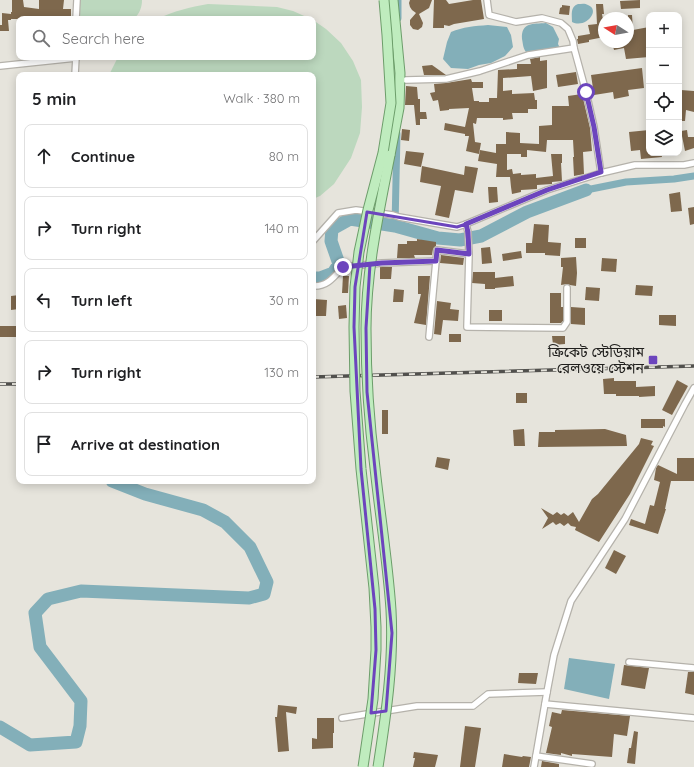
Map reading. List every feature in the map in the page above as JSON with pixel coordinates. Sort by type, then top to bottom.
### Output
[{"type":"main road","points":[[363,767],[373,699],[376,627],[374,588],[360,469],[355,391],[355,287],[359,252],[383,153],[390,103],[384,0]]},
{"type":"main road","points":[[378,767],[390,679],[392,633],[389,588],[374,467],[368,392],[366,328],[368,287],[372,254],[399,108],[400,73],[394,0]]},
{"type":"street","points":[[76,0],[76,16]]},
{"type":"street","points":[[487,0],[489,15],[516,22],[542,18],[561,23],[568,29],[573,41],[586,92],[594,127],[601,172]]},
{"type":"street","points":[[406,80],[446,79],[480,71],[528,55],[574,48]]},
{"type":"street","points":[[0,66],[57,60]]},
{"type":"street","points":[[75,72],[76,60]]},
{"type":"street","points":[[316,238],[338,213],[356,210],[393,215],[457,227],[547,190],[601,172],[635,165],[684,166],[694,163]]},
{"type":"street","points":[[466,224],[469,254],[467,327],[563,328],[567,322],[567,288]]},
{"type":"street","points":[[429,337],[437,250],[469,254]]},
{"type":"street","points":[[316,286],[324,285],[343,267],[382,263],[436,261]]},
{"type":"street","points":[[534,767],[554,655],[571,601],[625,519],[684,404],[694,388]]},
{"type":"street","points":[[629,662],[694,668]]},
{"type":"street","points":[[342,718],[417,706],[473,706],[488,694],[547,692]]},
{"type":"street","points":[[545,704],[694,718]]},
{"type":"street","points":[[536,756],[592,764]]},
{"type":"highlighted area","points":[[367,212],[457,227],[466,224],[469,254],[437,250],[436,261],[370,264],[366,328],[367,392],[392,633],[386,711],[371,713],[376,650],[375,609],[361,469],[354,327],[355,287]]},
{"type":"green space","points":[[79,0],[142,0],[140,11],[136,16],[80,16],[78,13]]},
{"type":"green space","points":[[208,4],[277,7],[293,11],[304,16],[165,16],[195,6]]},
{"type":"green space","points":[[316,22],[341,43],[353,61],[361,80],[362,107],[360,133],[351,158],[334,184],[316,198],[316,72],[110,72],[116,60],[316,60]]},
{"type":"water","points":[[587,4],[592,7],[593,11],[590,18],[582,23],[572,22],[573,9],[575,5]]},
{"type":"water","points":[[546,23],[553,27],[559,39],[558,44],[560,48],[526,52],[522,39],[524,29],[529,25]]},
{"type":"water","points":[[488,25],[507,27],[511,35],[513,47],[505,56],[491,63],[468,69],[451,68],[443,59],[451,32],[474,26]]},
{"type":"water","points":[[569,658],[615,664],[609,699],[564,689]]},
{"type":"building","points":[[12,0],[23,0],[24,7],[39,9],[39,0],[64,0],[63,9],[71,9],[71,16],[16,16],[16,19],[8,20],[9,31],[0,31],[0,25],[2,25],[2,13],[11,14]]},
{"type":"building","points":[[410,0],[432,0],[429,8],[419,14],[423,23],[422,27],[418,30],[413,29],[410,25],[410,20],[416,13],[410,7]]},
{"type":"building","points":[[434,0],[446,0],[449,4],[481,0],[484,19],[449,26],[444,25],[444,28],[433,28]]},
{"type":"building","points":[[640,0],[640,8],[621,9],[620,1]]},
{"type":"building","points":[[596,4],[603,4],[604,12],[598,12],[598,38],[578,44],[578,36],[590,34],[588,25],[597,24]]},
{"type":"building","points":[[562,5],[570,6],[569,15],[559,14]]},
{"type":"building","points":[[646,28],[646,57],[626,59],[624,48],[634,48],[634,30]]},
{"type":"building","points":[[614,48],[624,48],[614,50]]},
{"type":"building","points":[[540,57],[540,61],[547,60],[547,88],[533,91],[531,76],[503,78],[503,91],[512,90],[512,94],[534,93],[535,100],[537,100],[537,109],[528,109],[528,113],[512,113],[513,119],[503,120],[503,118],[477,118],[476,124],[473,123],[475,142],[481,143],[479,154],[466,151],[469,136],[444,130],[445,123],[465,127],[469,108],[440,111],[438,100],[433,101],[430,93],[435,92],[434,84],[471,79],[472,82],[483,82],[483,88],[472,88],[474,101],[489,102],[489,98],[497,98],[498,70],[517,69],[517,64],[531,64],[530,59]]},
{"type":"building","points":[[432,65],[446,75],[424,75],[422,66]]},
{"type":"building","points":[[642,68],[644,88],[628,90],[629,96],[614,99],[613,92],[594,95],[591,75]]},
{"type":"building","points":[[576,72],[578,84],[558,87],[556,75]]},
{"type":"building","points":[[406,86],[417,87],[418,99],[420,99],[420,112],[426,112],[427,119],[420,119],[420,125],[416,125],[414,105],[405,105]]},
{"type":"building","points":[[682,90],[694,91],[694,112],[686,110],[685,121],[682,121]]},
{"type":"building","points":[[582,94],[590,128],[592,151],[583,152],[584,174],[574,176],[573,140],[547,140],[546,152],[527,150],[527,157],[521,157],[521,154],[507,154],[507,170],[512,169],[513,174],[536,174],[536,178],[553,176],[551,154],[562,154],[562,181],[552,182],[552,184],[537,185],[537,189],[521,190],[521,192],[512,194],[510,177],[496,177],[497,164],[478,161],[480,150],[496,153],[496,144],[506,144],[506,132],[520,133],[520,143],[539,144],[539,126],[552,125],[552,106],[569,106],[568,96]]},
{"type":"building","points":[[402,129],[410,130],[409,141],[401,140]]},
{"type":"building","points":[[646,130],[646,156],[662,157],[641,159],[640,150],[631,151],[629,132]]},
{"type":"building","points":[[687,130],[688,137],[694,137],[694,148],[685,151],[682,131]]},
{"type":"building","points":[[406,151],[424,153],[421,167],[404,164]]},
{"type":"building","points":[[422,166],[464,175],[465,166],[478,168],[473,193],[455,190],[449,218],[435,215],[441,186],[420,182]]},
{"type":"building","points":[[488,187],[497,187],[498,202],[489,203]]},
{"type":"building","points":[[680,192],[682,211],[671,212],[669,194]]},
{"type":"building","points":[[694,207],[694,224],[690,225],[688,208]]},
{"type":"building","points":[[534,224],[549,225],[548,242],[561,243],[560,256],[545,255],[545,253],[526,253],[526,243],[532,243]]},
{"type":"building","points":[[575,238],[586,238],[586,248],[575,248]]},
{"type":"building","points":[[417,239],[436,242],[432,255],[414,255],[415,258],[397,258],[398,244],[407,244],[407,241],[417,241]]},
{"type":"building","points":[[490,247],[492,263],[482,264],[481,248]]},
{"type":"building","points":[[521,251],[522,258],[503,261],[502,254]]},
{"type":"building","points":[[441,255],[464,258],[463,265],[440,263]]},
{"type":"building","points":[[576,257],[576,286],[567,284],[561,285],[563,267],[561,267],[561,258]]},
{"type":"building","points":[[602,258],[617,259],[616,272],[601,271]]},
{"type":"building","points":[[380,267],[392,267],[391,279],[380,279]]},
{"type":"building","points":[[473,272],[495,272],[495,278],[513,276],[514,286],[485,289],[485,284],[472,283]]},
{"type":"building","points":[[343,276],[349,276],[348,293],[342,293]]},
{"type":"building","points":[[418,276],[430,276],[426,325],[414,323],[421,294],[418,294]]},
{"type":"building","points":[[636,285],[653,286],[652,296],[635,295]]},
{"type":"building","points":[[586,287],[600,288],[599,301],[585,300]]},
{"type":"building","points":[[394,289],[404,290],[403,302],[393,302]]},
{"type":"building","points":[[550,293],[561,293],[563,321],[561,323],[550,323]]},
{"type":"building","points":[[16,295],[16,309],[11,310],[11,296]]},
{"type":"building","points":[[316,299],[327,300],[326,316],[316,316]]},
{"type":"building","points":[[437,301],[451,303],[450,309],[459,310],[458,321],[443,320],[441,335],[434,334]]},
{"type":"building","points":[[346,305],[347,318],[339,319],[338,306]]},
{"type":"building","points":[[571,307],[585,308],[585,325],[571,324]]},
{"type":"building","points":[[489,310],[502,310],[502,321],[489,321]]},
{"type":"building","points":[[659,315],[676,315],[676,326],[659,325]]},
{"type":"building","points":[[0,326],[16,326],[16,337],[0,337]]},
{"type":"building","points":[[449,334],[461,334],[461,342],[449,342]]},
{"type":"building","points":[[552,336],[565,336],[565,344],[553,345]]},
{"type":"building","points":[[614,378],[614,381],[636,381],[636,387],[655,386],[655,396],[639,397],[604,394],[603,379]]},
{"type":"building","points":[[677,380],[688,386],[672,415],[662,410]]},
{"type":"building","points":[[516,393],[527,393],[527,403],[516,403]]},
{"type":"building","points":[[382,410],[388,410],[388,434],[382,434]]},
{"type":"building","points":[[641,419],[665,419],[665,427],[641,428]]},
{"type":"building","points":[[524,429],[525,446],[514,446],[513,430]]},
{"type":"building","points":[[605,429],[626,435],[627,446],[538,447],[539,432],[555,432],[555,430]]},
{"type":"building","points":[[641,438],[653,441],[651,445],[654,446],[630,494],[599,542],[575,530],[576,527],[571,526],[568,523],[564,526],[560,523],[556,525],[553,522],[542,529],[548,518],[541,508],[553,515],[557,512],[561,515],[564,513],[568,516],[573,512],[579,522],[592,499],[598,494],[639,444]]},
{"type":"building","points":[[437,457],[450,459],[448,470],[435,467]]},
{"type":"building","points":[[677,458],[694,458],[694,481],[671,481],[666,509],[658,534],[629,525],[631,519],[645,524],[650,505],[654,506],[660,482],[654,480],[656,468],[658,465],[677,474]]},
{"type":"building","points":[[614,550],[626,556],[616,574],[605,568]]},
{"type":"building","points":[[624,665],[649,668],[645,689],[621,685]]},
{"type":"building","points":[[688,672],[694,672],[694,695],[685,693]]},
{"type":"building","points":[[519,673],[538,673],[536,684],[518,683]]},
{"type":"building","points":[[278,705],[297,707],[296,714],[286,712],[289,751],[278,752],[275,717],[277,717]]},
{"type":"building","points":[[562,710],[630,716],[627,736],[614,734],[612,757],[572,754],[572,756],[561,753],[561,755],[546,753],[552,727],[549,726],[552,712],[561,714]]},
{"type":"building","points":[[317,718],[334,718],[333,748],[312,749],[312,738],[317,739]]},
{"type":"building","points":[[465,726],[481,728],[475,767],[460,767]]},
{"type":"building","points":[[634,731],[638,732],[635,764],[627,763],[629,748],[631,748]]},
{"type":"building","points":[[414,752],[438,755],[435,767],[413,767],[415,758],[413,758]]},
{"type":"building","points":[[504,754],[531,757],[529,767],[502,767]]},
{"type":"building","points":[[542,761],[559,764],[559,767],[541,767]]},
{"type":"waterway","points":[[398,0],[398,18]]},
{"type":"waterway","points":[[395,226],[397,134]]},
{"type":"waterway","points":[[586,190],[626,182],[674,179],[694,176]]},
{"type":"waterway","points":[[316,278],[333,273],[339,264],[331,241],[332,229],[350,219],[395,226],[438,238],[460,240],[481,236],[527,212],[586,190]]},
{"type":"waterway","points":[[0,727],[30,745],[76,742],[80,726],[81,701],[40,647],[35,613],[48,599],[81,591],[249,598],[264,594],[267,582],[250,547],[225,522],[203,510],[145,494],[120,484]]},
{"type":"railway","points":[[316,377],[694,366]]},
{"type":"railway","points":[[0,384],[16,384]]},
{"type":"place","name":"ক্রিকেট স্টেডিয়াম রেলওয়ে স্টেশন","points":[[653,360]]},
{"type":"route","points":[[343,267],[382,263],[436,261],[437,250],[469,254],[466,224],[547,190],[601,172],[594,127],[586,92]]}]
